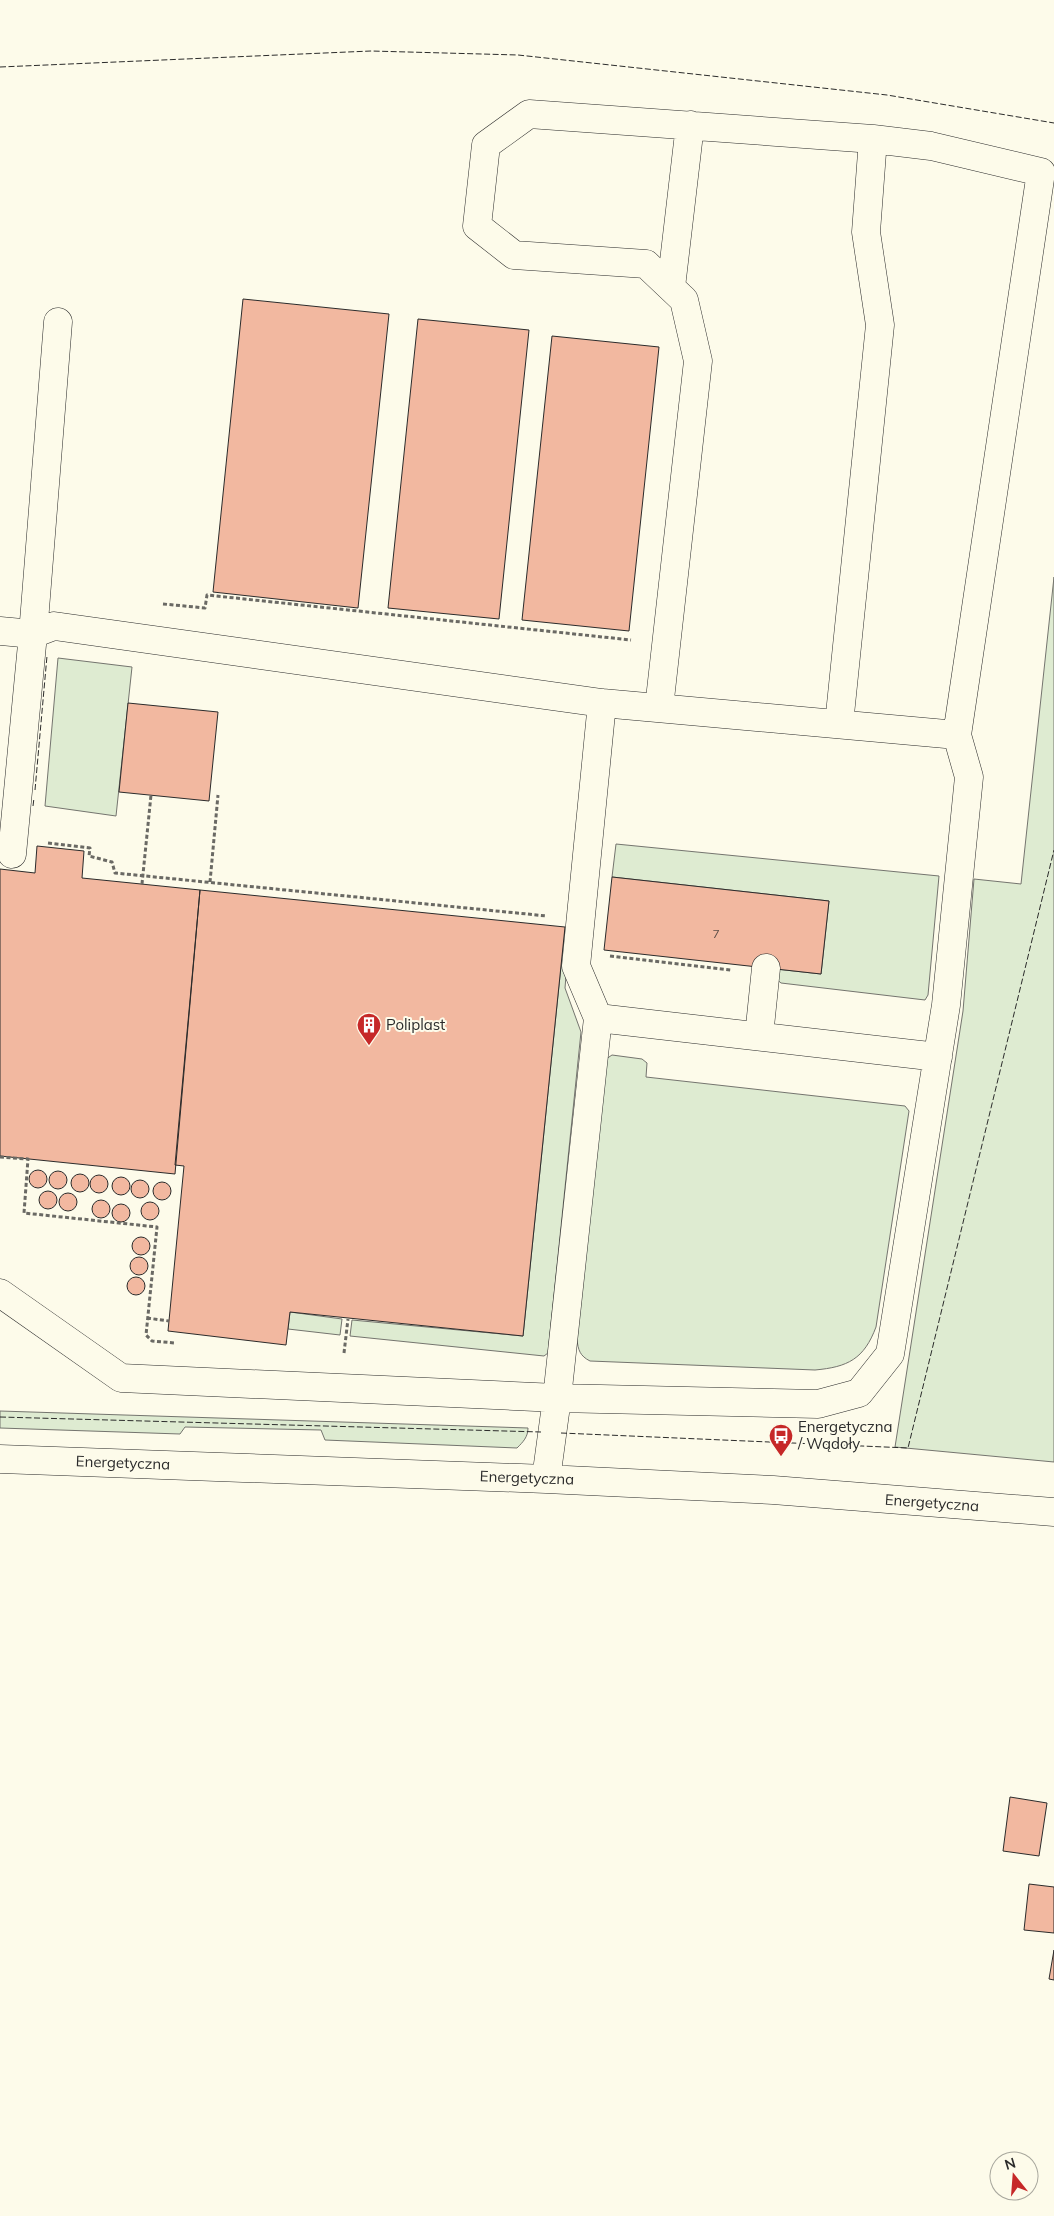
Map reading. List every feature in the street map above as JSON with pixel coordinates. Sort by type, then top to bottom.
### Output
[{"type":"street","points":[[0,1293],[121,1378],[557,1398],[818,1404],[859,1393],[890,1354],[946,1005],[968,778],[957,734],[1041,172],[931,146],[873,139],[529,114],[486,145],[477,226],[514,255],[646,264],[684,300],[698,361],[659,708]]},
{"type":"street","points":[[671,287],[690,126]]},
{"type":"street","points":[[840,724],[880,325],[866,232],[873,139]]},
{"type":"street","points":[[12,854],[58,322]]},
{"type":"street","points":[[0,631],[32,634],[54,626],[602,703],[957,734]]},
{"type":"street","points":[[546,1479],[557,1398],[598,1018],[576,966],[602,703]]},
{"type":"street","points":[[759,1036],[766,968]]},
{"type":"street","points":[[598,1018],[938,1056]]},
{"type":"street","name":"Energetyczna","points":[[0,1459],[546,1479],[773,1490],[1054,1512]]},
{"type":"path","points":[[156,603],[205,608],[206,595],[631,639],[630,648]]},
{"type":"path","points":[[142,884],[151,795]]},
{"type":"path","points":[[210,882],[218,795]]},
{"type":"path","points":[[42,843],[90,848],[89,856],[112,862],[115,873],[580,919]]},
{"type":"path","points":[[600,955],[738,971]]},
{"type":"path","points":[[0,1156],[28,1159],[24,1213],[158,1228],[146,1335],[152,1341],[181,1344]]},
{"type":"path","points":[[147,1318],[169,1321]]},
{"type":"path","points":[[344,1360],[348,1319]]},
{"type":"green space","points":[[1054,577],[1054,1462],[895,1447],[963,1011],[974,879],[1021,884]]},
{"type":"green space","points":[[58,658],[132,667],[116,816],[45,806]]},
{"type":"green space","points":[[616,844],[939,876],[928,995],[925,1000],[781,983],[775,978],[776,969],[821,974],[829,901],[612,877]]},
{"type":"green space","points":[[565,927],[570,927],[565,988],[581,1032],[548,1353],[544,1356],[350,1336],[352,1320],[523,1336]]},
{"type":"green space","points":[[612,1055],[642,1059],[647,1063],[646,1077],[905,1106],[909,1111],[876,1327],[866,1347],[860,1354],[846,1364],[815,1370],[590,1361],[582,1355],[577,1339],[606,1059]]},
{"type":"green space","points":[[290,1312],[342,1319],[340,1335],[288,1329]]},
{"type":"green space","points":[[0,1411],[528,1428],[528,1431],[526,1437],[517,1448],[325,1440],[321,1430],[185,1427],[180,1434],[0,1428]]},
{"type":"building","points":[[243,299],[389,314],[358,608],[213,592]]},
{"type":"building","points":[[418,319],[529,330],[499,619],[388,608]]},
{"type":"building","points":[[552,336],[659,347],[629,631],[522,620]]},
{"type":"building","points":[[128,703],[218,712],[209,801],[119,792]]},
{"type":"building","points":[[37,846],[84,851],[82,878],[200,890],[175,1174],[0,1156],[0,869],[35,873]]},
{"type":"building","points":[[612,877],[829,901],[821,974],[604,950]]},
{"type":"building","name":"Poliplast","points":[[200,890],[565,927],[523,1336],[290,1312],[286,1345],[168,1331],[184,1166],[175,1165]]},
{"type":"building","points":[[38,1170],[44,1173],[47,1179],[44,1185],[38,1188],[32,1185],[29,1179],[32,1173]]},
{"type":"building","points":[[58,1171],[64,1174],[67,1180],[64,1186],[58,1189],[52,1186],[49,1180],[52,1174]]},
{"type":"building","points":[[80,1174],[86,1177],[89,1183],[86,1189],[80,1192],[74,1189],[71,1183],[74,1177]]},
{"type":"building","points":[[99,1175],[105,1178],[108,1184],[105,1190],[99,1193],[93,1190],[90,1184],[93,1178]]},
{"type":"building","points":[[121,1177],[127,1180],[130,1186],[127,1192],[121,1195],[115,1192],[112,1186],[115,1180]]},
{"type":"building","points":[[140,1180],[146,1183],[149,1189],[146,1195],[140,1198],[134,1195],[131,1189],[134,1183]]},
{"type":"building","points":[[162,1182],[168,1185],[171,1191],[168,1197],[162,1200],[156,1197],[153,1191],[156,1185]]},
{"type":"building","points":[[48,1191],[54,1194],[57,1200],[54,1206],[48,1209],[42,1206],[39,1200],[42,1194]]},
{"type":"building","points":[[68,1193],[74,1196],[77,1202],[74,1208],[68,1211],[62,1208],[59,1202],[62,1196]]},
{"type":"building","points":[[101,1200],[107,1203],[110,1209],[107,1215],[101,1218],[95,1215],[92,1209],[95,1203]]},
{"type":"building","points":[[150,1202],[156,1205],[159,1211],[156,1217],[150,1220],[144,1217],[141,1211],[144,1205]]},
{"type":"building","points":[[121,1204],[127,1207],[130,1213],[127,1219],[121,1222],[115,1219],[112,1213],[115,1207]]},
{"type":"building","points":[[141,1237],[147,1240],[150,1246],[147,1252],[141,1255],[135,1252],[132,1246],[135,1240]]},
{"type":"building","points":[[139,1257],[145,1260],[148,1266],[145,1272],[139,1275],[133,1272],[130,1266],[133,1260]]},
{"type":"building","points":[[136,1277],[142,1280],[145,1286],[142,1292],[136,1295],[130,1292],[127,1286],[130,1280]]},
{"type":"building","points":[[1010,1797],[1047,1803],[1039,1856],[1003,1851]]},
{"type":"building","points":[[1029,1884],[1054,1887],[1054,1933],[1024,1930]]},
{"type":"building","points":[[1054,1950],[1054,1980],[1049,1979]]},
{"type":"fence","points":[[0,67],[371,51],[518,55],[887,95],[1054,123]]},
{"type":"fence","points":[[35,790],[47,656]]},
{"type":"fence","points":[[33,806],[34,798]]},
{"type":"fence","points":[[561,1433],[908,1448],[1054,850]]},
{"type":"fence","points":[[0,1417],[541,1432]]},
{"type":"place","name":"Poliplast","points":[[369,1046]]},
{"type":"place","name":"Energetyczna / Wądoły","points":[[781,1457]]}]
